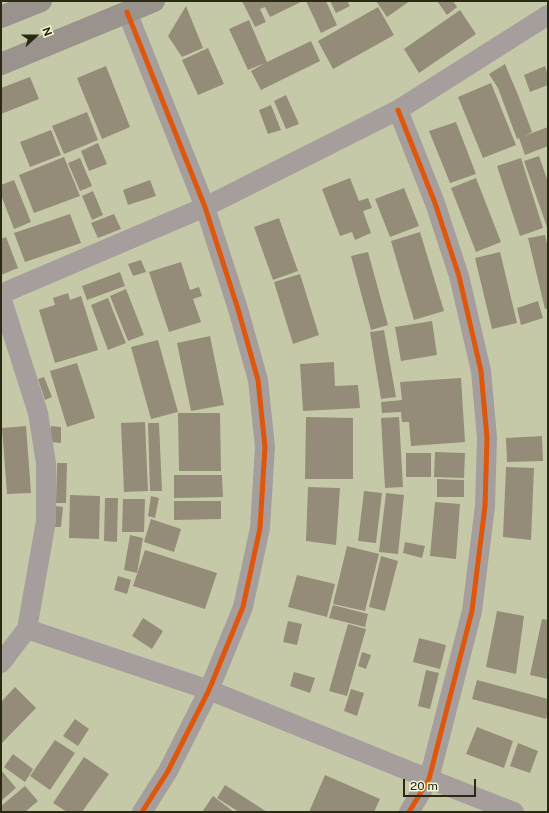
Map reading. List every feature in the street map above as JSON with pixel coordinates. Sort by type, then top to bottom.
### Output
[{"type":"highway","points":[[1,18],[41,1]]},
{"type":"highway","points":[[1,64],[154,1]]},
{"type":"street","points":[[127,12],[205,207],[238,309],[258,380],[265,447],[260,528],[243,607],[209,690],[168,771],[142,812]]},
{"type":"street","points":[[1,294],[205,207],[398,110],[548,15]]},
{"type":"street","points":[[398,110],[435,203],[459,276],[481,371],[487,438],[485,506],[472,611],[429,779],[409,812]]},
{"type":"street","points":[[1,297],[38,413],[46,463],[46,521],[26,629],[1,663]]},
{"type":"street","points":[[26,629],[209,690],[514,812]]},
{"type":"building","points":[[242,1],[303,1],[270,17],[265,7],[260,9],[266,22],[255,27]]},
{"type":"building","points":[[306,1],[326,1],[337,25],[321,33]]},
{"type":"building","points":[[330,1],[347,1],[350,6],[336,13]]},
{"type":"building","points":[[376,1],[410,1],[387,17]]},
{"type":"building","points":[[437,1],[453,1],[457,7],[447,15]]},
{"type":"building","points":[[186,6],[203,48],[182,57],[168,36]]},
{"type":"building","points":[[378,7],[394,35],[333,69],[318,41]]},
{"type":"building","points":[[460,10],[476,34],[419,73],[404,49]]},
{"type":"building","points":[[249,20],[267,62],[311,41],[320,61],[261,90],[251,71],[265,63],[248,70],[229,29]]},
{"type":"building","points":[[208,48],[224,84],[198,95],[182,60]]},
{"type":"building","points":[[505,64],[532,132],[524,136],[548,127],[548,146],[525,155],[519,138],[517,139],[498,88],[489,74]]},
{"type":"building","points":[[106,66],[130,127],[102,139],[77,78]]},
{"type":"building","points":[[545,66],[548,75],[548,85],[530,92],[524,75]]},
{"type":"building","points":[[30,77],[39,99],[1,114],[1,88]]},
{"type":"building","points":[[491,83],[516,145],[483,158],[458,97]]},
{"type":"building","points":[[286,95],[299,124],[286,129],[274,101]]},
{"type":"building","points":[[271,105],[281,130],[268,134],[259,110]]},
{"type":"building","points":[[87,112],[98,140],[64,154],[52,126]]},
{"type":"building","points":[[456,122],[476,174],[450,183],[429,131]]},
{"type":"building","points":[[51,130],[61,155],[30,167],[20,142]]},
{"type":"building","points":[[98,143],[107,164],[89,171],[81,151]]},
{"type":"building","points":[[539,156],[548,182],[548,230],[524,161]]},
{"type":"building","points":[[64,157],[80,196],[34,213],[19,175]]},
{"type":"building","points":[[80,158],[92,186],[80,191],[68,163]]},
{"type":"building","points":[[521,158],[543,228],[520,236],[497,166]]},
{"type":"building","points":[[350,178],[359,201],[368,198],[372,208],[363,211],[371,233],[355,240],[352,232],[340,236],[322,189]]},
{"type":"building","points":[[476,178],[501,242],[476,252],[451,188]]},
{"type":"building","points":[[14,180],[31,222],[14,229],[1,195],[1,185]]},
{"type":"building","points":[[150,180],[156,196],[128,205],[123,190]]},
{"type":"building","points":[[404,188],[419,226],[390,237],[375,199]]},
{"type":"building","points":[[93,191],[103,215],[92,220],[82,196]]},
{"type":"building","points":[[70,214],[81,243],[25,262],[14,233]]},
{"type":"building","points":[[114,214],[121,229],[98,238],[91,223]]},
{"type":"building","points":[[279,218],[298,271],[273,280],[254,227]]},
{"type":"building","points":[[420,232],[444,311],[414,320],[391,241]]},
{"type":"building","points":[[545,235],[548,248],[548,309],[545,309],[528,238]]},
{"type":"building","points":[[6,237],[18,268],[1,275],[1,239]]},
{"type":"building","points":[[368,252],[388,325],[371,330],[351,256]]},
{"type":"building","points":[[500,252],[517,323],[492,329],[475,258]]},
{"type":"building","points":[[141,260],[146,272],[133,276],[128,264]]},
{"type":"building","points":[[181,262],[190,290],[199,287],[202,296],[193,299],[201,322],[169,332],[149,272]]},
{"type":"building","points":[[120,272],[125,286],[87,300],[82,286]]},
{"type":"building","points":[[300,274],[319,335],[293,344],[274,282]]},
{"type":"building","points":[[126,289],[144,335],[128,341],[110,296]]},
{"type":"building","points":[[68,293],[70,300],[81,296],[98,350],[55,363],[39,310],[55,305],[53,298]]},
{"type":"building","points":[[108,298],[126,343],[108,350],[91,305]]},
{"type":"building","points":[[538,301],[543,318],[521,325],[517,308]]},
{"type":"building","points":[[432,321],[437,355],[401,361],[395,327]]},
{"type":"building","points":[[384,330],[396,397],[381,399],[370,332]]},
{"type":"building","points":[[210,336],[224,405],[191,411],[177,343]]},
{"type":"building","points":[[158,340],[178,412],[151,419],[131,347]]},
{"type":"building","points":[[334,362],[335,386],[358,385],[360,408],[303,411],[300,364]]},
{"type":"building","points":[[77,363],[95,418],[67,427],[50,371]]},
{"type":"building","points":[[44,377],[52,397],[45,400],[38,379]]},
{"type":"building","points":[[461,378],[465,442],[411,446],[409,422],[402,422],[401,412],[382,413],[381,402],[402,400],[400,382]]},
{"type":"building","points":[[178,413],[220,413],[221,471],[179,471]]},
{"type":"building","points":[[306,417],[353,418],[353,479],[305,479]]},
{"type":"building","points":[[399,417],[403,487],[385,488],[381,418]]},
{"type":"building","points":[[145,422],[148,491],[124,492],[121,423]]},
{"type":"building","points":[[148,423],[159,423],[162,491],[150,491]]},
{"type":"building","points":[[26,426],[31,493],[7,494],[2,428]]},
{"type":"building","points":[[51,426],[61,427],[61,443],[50,442]]},
{"type":"building","points":[[542,436],[543,461],[507,462],[506,438]]},
{"type":"building","points":[[435,452],[465,453],[464,478],[434,477]]},
{"type":"building","points":[[406,453],[431,453],[431,477],[406,477]]},
{"type":"building","points":[[57,463],[67,463],[66,503],[56,503]]},
{"type":"building","points":[[506,467],[534,468],[531,540],[503,537]]},
{"type":"building","points":[[174,475],[222,475],[223,497],[174,498]]},
{"type":"building","points":[[437,479],[464,480],[464,497],[437,497]]},
{"type":"building","points":[[308,487],[340,488],[336,545],[306,541]]},
{"type":"building","points":[[364,491],[382,493],[376,543],[358,541]]},
{"type":"building","points":[[386,493],[404,495],[398,554],[379,552]]},
{"type":"building","points":[[70,495],[100,496],[99,539],[69,538]]},
{"type":"building","points":[[151,496],[159,498],[155,518],[148,516]]},
{"type":"building","points":[[105,498],[118,498],[117,542],[104,541]]},
{"type":"building","points":[[123,499],[145,499],[144,532],[122,532]]},
{"type":"building","points":[[174,501],[221,501],[221,519],[174,520]]},
{"type":"building","points":[[435,502],[460,504],[456,559],[430,556]]},
{"type":"building","points":[[56,506],[63,507],[61,527],[54,527]]},
{"type":"building","points":[[151,519],[181,529],[174,552],[144,542]]},
{"type":"building","points":[[130,535],[143,538],[137,573],[124,570]]},
{"type":"building","points":[[405,542],[425,546],[422,558],[403,553]]},
{"type":"building","points":[[347,546],[379,554],[365,611],[333,604]]},
{"type":"building","points":[[145,550],[217,573],[205,609],[133,586]]},
{"type":"building","points":[[381,556],[398,561],[385,611],[369,607]]},
{"type":"building","points":[[297,575],[335,584],[327,617],[288,607]]},
{"type":"building","points":[[118,576],[131,580],[127,594],[114,590]]},
{"type":"building","points":[[333,605],[368,614],[365,627],[329,618]]},
{"type":"building","points":[[497,611],[524,616],[516,674],[486,667]]},
{"type":"building","points":[[143,618],[163,631],[152,649],[132,636]]},
{"type":"building","points":[[542,619],[548,620],[548,679],[530,675]]},
{"type":"building","points":[[288,621],[302,624],[297,645],[283,642]]},
{"type":"building","points":[[348,624],[366,629],[347,696],[329,691]]},
{"type":"building","points":[[419,638],[446,645],[440,669],[413,662]]},
{"type":"building","points":[[362,652],[371,655],[366,669],[358,666]]},
{"type":"building","points":[[426,670],[439,673],[430,709],[418,706]]},
{"type":"building","points":[[294,672],[315,678],[310,693],[290,686]]},
{"type":"building","points":[[477,680],[548,699],[546,719],[472,699]]},
{"type":"building","points":[[15,687],[36,708],[1,744],[1,702]]},
{"type":"building","points":[[351,689],[364,693],[357,716],[344,711]]},
{"type":"building","points":[[75,719],[89,729],[78,746],[63,736]]},
{"type":"building","points":[[477,727],[513,741],[504,768],[466,754]]},
{"type":"building","points":[[55,740],[75,753],[50,790],[30,776]]},
{"type":"building","points":[[518,743],[538,751],[530,773],[510,766]]},
{"type":"building","points":[[13,754],[33,769],[25,782],[4,767]]},
{"type":"building","points":[[84,757],[109,774],[82,812],[67,812],[53,803]]},
{"type":"building","points":[[1,770],[16,788],[1,801]]},
{"type":"building","points":[[325,775],[380,799],[374,812],[309,812]]},
{"type":"building","points":[[225,785],[267,812],[239,812],[217,798]]},
{"type":"building","points":[[25,786],[38,801],[25,812],[1,812],[1,806]]},
{"type":"building","points":[[213,796],[234,812],[202,812]]},
{"type":"cycle path","points":[[127,12],[205,207],[238,309],[258,380],[265,447],[260,528],[243,607],[209,690],[168,771],[142,812]]},
{"type":"cycle path","points":[[398,110],[435,203],[459,276],[481,371],[487,438],[485,506],[472,611],[429,779],[409,812]]}]
